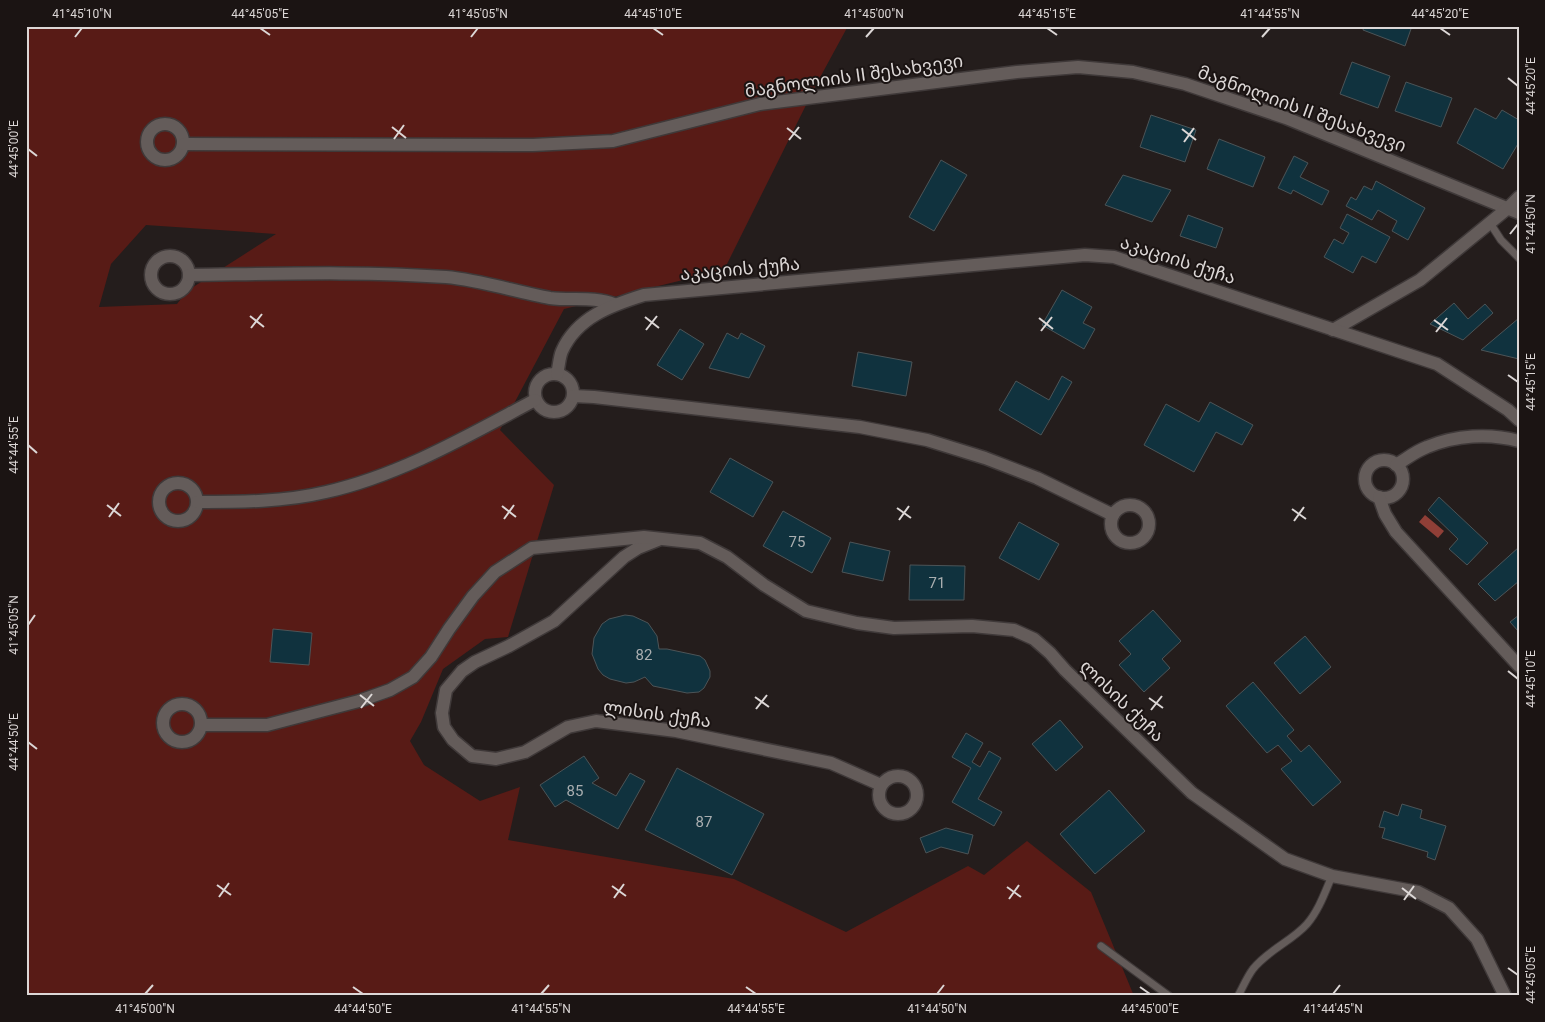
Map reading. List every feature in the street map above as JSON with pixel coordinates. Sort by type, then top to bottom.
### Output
[{"type":"street","name":"მაგნოლიის II შესახვევი","points":[[184,144],[533,145],[613,141],[760,104],[1017,72],[1078,67],[1133,72],[1185,84],[1286,118],[1513,211]]},
{"type":"street","points":[[1333,330],[1420,280],[1490,223],[1513,211],[1519,197]]},
{"type":"street","name":"აკაციის ქუჩა","points":[[557,374],[562,351],[588,318],[614,304],[644,295],[1099,255],[1114,257],[1436,364],[1508,410],[1519,420]]},
{"type":"street","points":[[189,275],[327,274],[448,277],[552,298],[602,300],[614,304]]},
{"type":"street","points":[[557,374],[563,376],[571,384],[573,396],[566,408],[552,413],[545,411],[535,400],[534,390],[539,381],[547,375],[557,374]]},
{"type":"street","points":[[573,396],[860,427],[927,440],[985,458],[1037,478],[1113,515]]},
{"type":"street","points":[[197,502],[266,501],[326,492],[373,478],[445,448],[535,400]]},
{"type":"street","points":[[1396,465],[1426,447],[1464,437],[1502,436],[1519,441]]},
{"type":"street","points":[[1379,461],[1391,462],[1400,468],[1403,478],[1401,488],[1389,498],[1379,498],[1369,491],[1366,486],[1366,473],[1379,461]]},
{"type":"street","points":[[1379,498],[1384,514],[1396,532],[1519,666]]},
{"type":"street","name":"ლისის ქუჩა","points":[[202,725],[267,725],[359,701],[390,690],[413,677],[431,657],[473,596],[495,572],[532,548],[586,541],[644,537],[700,543],[727,557],[764,585],[806,611],[857,623],[894,628],[972,626],[1014,630],[1034,639],[1192,793],[1285,859],[1332,876],[1418,892],[1449,908],[1477,939],[1505,996]]},
{"type":"street","name":"ლისის ქუჩა","points":[[659,539],[638,548],[624,557],[554,621],[475,662],[462,671],[446,690],[442,713],[444,727],[453,740],[472,756],[496,759],[525,752],[568,727],[596,722],[676,731],[831,763],[881,785]]},
{"type":"lane","points":[[1490,223],[1501,240],[1519,258]]},
{"type":"lane","points":[[1238,996],[1254,968],[1265,957],[1295,936],[1307,924],[1317,910],[1332,876]]},
{"type":"lane","points":[[1101,946],[1169,996]]},
{"type":"shaded area","points":[[26,26],[848,26],[817,83],[724,270],[564,309],[500,430],[554,485],[508,637],[485,639],[443,669],[421,722],[410,741],[424,765],[480,801],[520,787],[508,840],[734,879],[846,932],[968,866],[984,875],[1027,841],[1091,892],[1134,996],[26,996]],"holes":[[[146,225],[276,234],[187,291],[177,304],[99,307],[111,264]]]},
{"type":"shaded area","points":[[1425,515],[1444,531],[1438,538],[1419,522]]},
{"type":"building","points":[[1364,26],[1412,26],[1405,46],[1363,30]]},
{"type":"building","points":[[1352,62],[1390,76],[1378,108],[1340,94]]},
{"type":"building","points":[[1406,82],[1452,98],[1441,127],[1395,111]]},
{"type":"building","points":[[1475,108],[1496,119],[1502,110],[1519,120],[1519,142],[1503,169],[1457,143]]},
{"type":"building","points":[[1151,115],[1196,130],[1185,162],[1140,147]]},
{"type":"building","points":[[1219,139],[1265,157],[1253,187],[1207,169]]},
{"type":"building","points":[[1294,156],[1308,163],[1300,177],[1329,191],[1322,205],[1293,190],[1291,194],[1278,188]]},
{"type":"building","points":[[941,160],[967,175],[934,231],[909,217]]},
{"type":"building","points":[[1123,175],[1171,190],[1152,222],[1105,205]]},
{"type":"building","points":[[1376,181],[1425,208],[1408,240],[1392,231],[1397,221],[1378,210],[1372,220],[1346,206],[1351,197],[1356,200],[1364,186],[1372,190]]},
{"type":"building","points":[[1347,214],[1390,237],[1376,263],[1362,256],[1353,273],[1324,257],[1334,239],[1343,244],[1349,233],[1340,228]]},
{"type":"building","points":[[1188,215],[1223,228],[1216,248],[1180,236]]},
{"type":"building","points":[[1062,290],[1092,307],[1083,323],[1095,329],[1084,349],[1042,325]]},
{"type":"building","points":[[1454,303],[1468,319],[1485,304],[1493,313],[1463,340],[1430,324]]},
{"type":"building","points":[[1519,318],[1519,359],[1481,350]]},
{"type":"building","points":[[680,329],[704,344],[682,380],[657,365]]},
{"type":"building","points":[[727,333],[738,339],[741,333],[765,346],[749,378],[709,368]]},
{"type":"building","points":[[858,352],[912,362],[906,396],[852,386]]},
{"type":"building","points":[[1062,376],[1072,382],[1041,435],[999,410],[1016,381],[1049,400]]},
{"type":"building","points":[[1210,402],[1253,425],[1242,445],[1216,432],[1194,472],[1144,445],[1166,404],[1199,422]]},
{"type":"building","points":[[730,458],[773,482],[753,517],[710,492]]},
{"type":"building","points":[[1439,497],[1488,543],[1467,565],[1449,549],[1458,539],[1428,510]]},
{"type":"building","points":[[783,511],[831,538],[812,573],[763,546]]},
{"type":"building","points":[[1019,522],[1059,544],[1039,580],[999,558]]},
{"type":"building","points":[[850,542],[890,551],[883,581],[842,572]]},
{"type":"building","points":[[1519,547],[1519,581],[1495,601],[1478,584]]},
{"type":"building","points":[[910,565],[965,566],[964,600],[909,600]]},
{"type":"building","points":[[1153,610],[1181,641],[1162,659],[1170,668],[1144,692],[1119,665],[1131,654],[1119,641]]},
{"type":"building","points":[[625,615],[633,616],[648,623],[657,636],[659,649],[700,656],[705,660],[710,671],[710,677],[704,688],[699,692],[687,693],[653,686],[645,677],[626,683],[603,675],[598,669],[592,654],[594,638],[602,624],[609,619]]},
{"type":"building","points":[[1519,615],[1519,632],[1510,622]]},
{"type":"building","points":[[273,629],[312,633],[309,665],[270,662]]},
{"type":"building","points":[[1305,636],[1331,667],[1300,694],[1274,663]]},
{"type":"building","points":[[1253,682],[1294,730],[1287,736],[1301,752],[1309,745],[1341,782],[1313,806],[1281,769],[1292,761],[1278,745],[1267,753],[1226,706]]},
{"type":"building","points":[[1060,720],[1083,747],[1056,771],[1032,744]]},
{"type":"building","points":[[966,733],[983,743],[972,762],[980,767],[989,751],[1001,758],[978,799],[1002,812],[994,826],[952,802],[971,768],[952,757]]},
{"type":"building","points":[[584,756],[599,778],[592,783],[616,796],[630,773],[645,781],[618,829],[566,800],[555,807],[540,785]]},
{"type":"building","points":[[677,768],[764,814],[732,875],[645,830]]},
{"type":"building","points":[[1109,790],[1145,831],[1095,874],[1060,834]]},
{"type":"building","points":[[1402,804],[1422,810],[1420,818],[1446,826],[1435,860],[1427,857],[1428,852],[1382,838],[1385,828],[1379,827],[1384,811],[1398,816]]},
{"type":"building","points":[[946,828],[973,835],[968,854],[941,847],[926,853],[920,838]]}]
